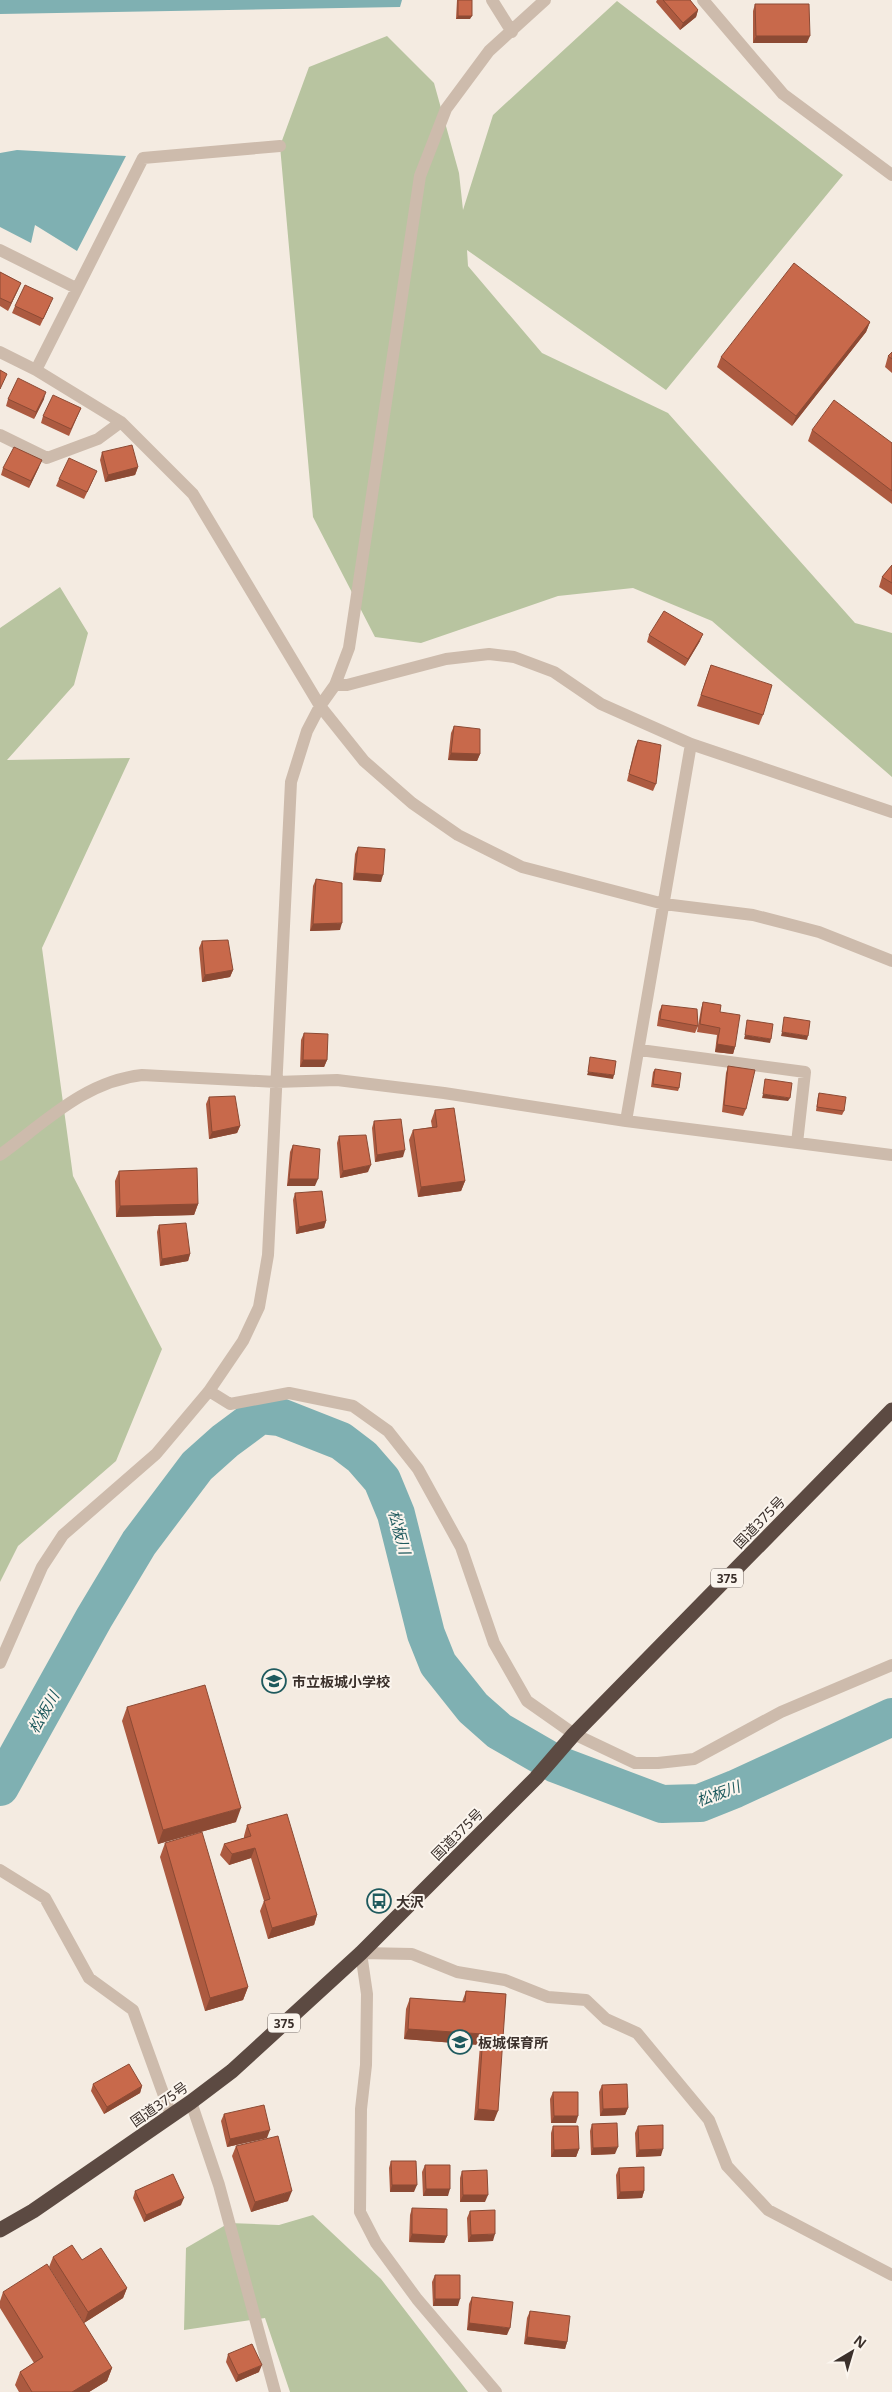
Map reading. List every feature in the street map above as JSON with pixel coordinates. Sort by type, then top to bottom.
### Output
[{"type":"highway","name":"国道375号","points":[[0,2230],[33,2211],[191,2102],[232,2071],[361,1953],[536,1778],[574,1734],[892,1410]]},
{"type":"street","points":[[492,0],[512,32]]},
{"type":"street","points":[[0,1663],[42,1567],[63,1535],[156,1454],[209,1391],[244,1341],[259,1307],[268,1255],[291,782],[307,731],[320,706],[335,685],[351,639],[420,176],[446,109],[489,51],[545,0]]},
{"type":"street","points":[[703,0],[783,94],[892,176]]},
{"type":"street","points":[[36,370],[143,158],[280,146]]},
{"type":"street","points":[[0,250],[76,288]]},
{"type":"street","points":[[0,352],[36,370],[121,422],[193,494],[320,706],[364,761],[412,803],[458,834],[522,867],[664,904],[753,915],[819,932],[892,962]]},
{"type":"street","points":[[0,434],[47,458],[98,439],[121,422]]},
{"type":"street","points":[[335,685],[347,685],[446,660],[489,654],[514,657],[554,672],[601,704],[691,744],[892,812]]},
{"type":"street","points":[[626,1121],[640,1050],[691,744]]},
{"type":"street","points":[[640,1050],[804,1072],[798,1143]]},
{"type":"street","points":[[0,1155],[52,1115],[94,1087],[120,1078],[142,1076],[276,1082],[337,1080],[444,1093],[626,1121],[892,1155]]},
{"type":"street","points":[[209,1391],[230,1404],[289,1393],[353,1406],[388,1431],[418,1469],[461,1547],[494,1643],[527,1701],[574,1734],[636,1763],[658,1763],[694,1759],[781,1712],[892,1665]]},
{"type":"street","points":[[0,1870],[45,1898],[89,1978],[133,2010],[171,2115]]},
{"type":"street","points":[[496,2392],[417,2299],[376,2243],[360,2212],[361,2109],[366,2065],[367,1994],[361,1953],[412,1954],[457,1972],[505,1980],[548,1997],[586,2000],[606,2019],[637,2033],[709,2120],[727,2166],[768,2210],[892,2275]]},
{"type":"street","points":[[191,2102],[219,2185],[274,2392]]},
{"type":"green space","points":[[617,1],[843,175],[666,390],[467,250],[468,266],[542,353],[668,413],[855,623],[892,633],[892,777],[712,621],[633,588],[558,596],[421,643],[375,637],[313,517],[280,146],[309,67],[387,36],[434,83],[459,173],[463,210],[493,115]]},
{"type":"green space","points":[[60,587],[88,633],[74,685],[7,760],[130,758],[42,948],[73,1176],[162,1349],[116,1461],[18,1546],[0,1582],[0,628]]},
{"type":"green space","points":[[313,2215],[381,2279],[468,2392],[290,2392],[265,2318],[184,2330],[186,2248],[229,2223],[279,2225]]},
{"type":"water","points":[[0,0],[402,0],[400,7],[0,14]]},
{"type":"water","points":[[17,150],[126,156],[77,251],[35,225],[31,243],[0,227],[0,153]]},
{"type":"building","points":[[458,0],[472,0],[472,16],[458,16]]},
{"type":"building","points":[[663,0],[690,0],[698,10],[683,23]]},
{"type":"building","points":[[755,4],[809,4],[810,36],[756,36]]},
{"type":"building","points":[[794,263],[870,322],[796,416],[721,357]]},
{"type":"building","points":[[0,272],[21,283],[11,303],[0,298]]},
{"type":"building","points":[[25,285],[53,298],[43,319],[15,306]]},
{"type":"building","points":[[0,370],[7,374],[0,389]]},
{"type":"building","points":[[18,378],[46,392],[36,412],[8,399]]},
{"type":"building","points":[[53,395],[81,408],[71,429],[43,416]]},
{"type":"building","points":[[834,400],[892,443],[892,491],[812,430]]},
{"type":"building","points":[[132,445],[138,467],[108,475],[102,452]]},
{"type":"building","points":[[14,447],[42,460],[31,481],[3,468]]},
{"type":"building","points":[[69,458],[97,471],[87,492],[59,479]]},
{"type":"building","points":[[892,565],[892,583],[882,577]]},
{"type":"building","points":[[664,611],[703,634],[688,659],[649,635]]},
{"type":"building","points":[[711,665],[772,685],[763,715],[701,695]]},
{"type":"building","points":[[454,726],[480,729],[480,754],[451,753]]},
{"type":"building","points":[[638,740],[661,745],[656,784],[629,774]]},
{"type":"building","points":[[358,847],[385,849],[383,875],[355,873]]},
{"type":"building","points":[[316,879],[342,883],[342,923],[313,924]]},
{"type":"building","points":[[228,940],[233,970],[205,975],[202,941]]},
{"type":"building","points":[[703,1002],[721,1005],[720,1012],[740,1015],[735,1047],[717,1044],[720,1028],[700,1024]]},
{"type":"building","points":[[662,1005],[697,1009],[698,1026],[660,1019]]},
{"type":"building","points":[[784,1017],[810,1021],[808,1036],[782,1032]]},
{"type":"building","points":[[747,1020],[773,1024],[771,1039],[745,1035]]},
{"type":"building","points":[[304,1033],[328,1034],[327,1060],[303,1060]]},
{"type":"building","points":[[590,1057],[616,1061],[614,1075],[588,1072]]},
{"type":"building","points":[[728,1066],[755,1070],[746,1109],[724,1105]]},
{"type":"building","points":[[655,1069],[681,1073],[679,1088],[653,1084]]},
{"type":"building","points":[[765,1079],[792,1083],[790,1098],[763,1094]]},
{"type":"building","points":[[819,1093],[846,1097],[844,1111],[817,1107]]},
{"type":"building","points":[[235,1096],[240,1126],[212,1132],[209,1097]]},
{"type":"building","points":[[454,1108],[465,1181],[421,1187],[413,1130],[437,1127],[435,1110]]},
{"type":"building","points":[[401,1119],[405,1150],[377,1155],[374,1121]]},
{"type":"building","points":[[366,1135],[371,1165],[343,1171],[339,1136]]},
{"type":"building","points":[[293,1145],[320,1149],[318,1179],[289,1179]]},
{"type":"building","points":[[197,1168],[198,1204],[120,1206],[119,1171]]},
{"type":"building","points":[[322,1191],[326,1221],[299,1227],[295,1193]]},
{"type":"building","points":[[186,1223],[190,1254],[162,1259],[159,1225]]},
{"type":"building","points":[[205,1685],[241,1808],[163,1830],[127,1707]]},
{"type":"building","points":[[287,1814],[317,1915],[272,1928],[264,1901],[270,1899],[255,1848],[232,1854],[224,1844],[251,1836],[247,1825]]},
{"type":"building","points":[[202,1832],[248,1987],[210,1998],[165,1843]]},
{"type":"building","points":[[466,1991],[506,1994],[498,2111],[478,2109],[483,2034],[408,2029],[410,1998],[465,2002]]},
{"type":"building","points":[[129,2064],[142,2086],[107,2107],[93,2084]]},
{"type":"building","points":[[627,2084],[628,2108],[603,2109],[602,2085]]},
{"type":"building","points":[[553,2092],[578,2092],[578,2116],[554,2116]]},
{"type":"building","points":[[264,2105],[270,2130],[230,2139],[224,2114]]},
{"type":"building","points":[[617,2123],[618,2147],[593,2148],[592,2124]]},
{"type":"building","points":[[663,2125],[663,2149],[639,2150],[638,2126]]},
{"type":"building","points":[[553,2126],[578,2126],[579,2149],[554,2150]]},
{"type":"building","points":[[278,2136],[292,2191],[255,2202],[236,2146]]},
{"type":"building","points":[[391,2161],[416,2161],[417,2185],[392,2185]]},
{"type":"building","points":[[425,2165],[450,2165],[450,2189],[426,2189]]},
{"type":"building","points":[[644,2167],[644,2191],[620,2192],[619,2168]]},
{"type":"building","points":[[487,2170],[488,2195],[463,2195],[462,2171]]},
{"type":"building","points":[[173,2174],[184,2198],[146,2215],[135,2191]]},
{"type":"building","points":[[412,2208],[447,2209],[447,2236],[412,2234]]},
{"type":"building","points":[[495,2210],[495,2234],[471,2235],[470,2211]]},
{"type":"building","points":[[72,2245],[82,2260],[101,2248],[127,2288],[88,2312],[53,2257]]},
{"type":"building","points":[[47,2264],[112,2368],[72,2392],[32,2392],[20,2372],[43,2357],[3,2292]]},
{"type":"building","points":[[435,2275],[460,2275],[460,2299],[435,2299]]},
{"type":"building","points":[[472,2297],[513,2302],[510,2328],[469,2323]]},
{"type":"building","points":[[530,2311],[570,2316],[567,2342],[527,2337]]},
{"type":"building","points":[[252,2344],[262,2365],[238,2375],[228,2354]]},
{"type":"waterway","name":"松板川","points":[[0,1787],[94,1618],[139,1543],[197,1466],[225,1441],[260,1415],[280,1417],[341,1441],[362,1457],[382,1480],[396,1514],[426,1634],[438,1664],[473,1708],[499,1731],[556,1764],[662,1804],[700,1803],[735,1789],[892,1717]]},
{"type":"place","name":"市立板城小学校","points":[[274,1681]]},
{"type":"place","name":"大沢","points":[[379,1901]]},
{"type":"place","name":"板城保育所","points":[[460,2042]]}]
